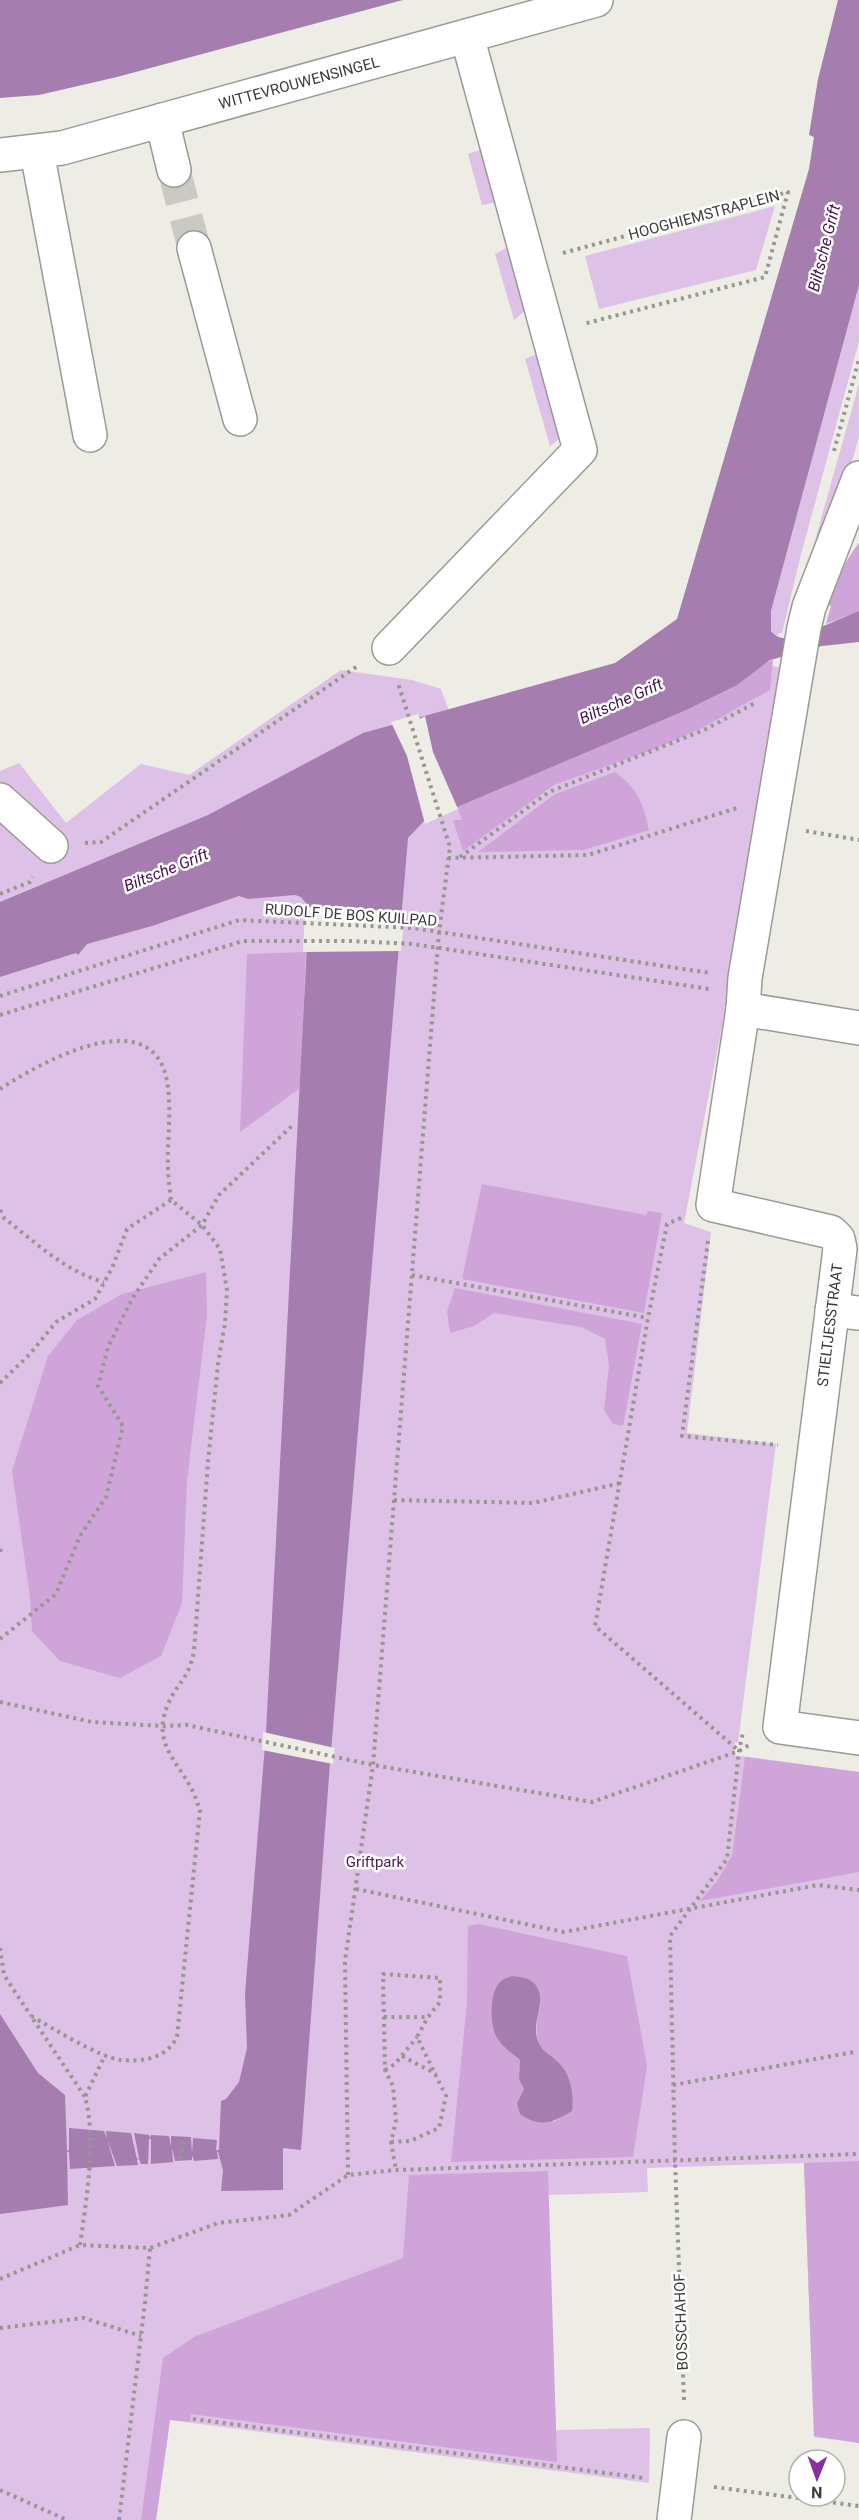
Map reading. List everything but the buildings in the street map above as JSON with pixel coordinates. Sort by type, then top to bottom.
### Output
[{"type":"street","name":"WITTEVROUWENSINGEL","points":[[0,155],[62,148],[596,0]]},
{"type":"street","points":[[389,648],[580,450],[467,36]]},
{"type":"street","points":[[162,120],[174,170]]},
{"type":"street","points":[[37,152],[90,435]]},
{"type":"street","points":[[194,248],[240,419]]},
{"type":"street","points":[[713,1205],[775,798],[809,607],[859,478]]},
{"type":"street","points":[[0,800],[51,846]]},
{"type":"street","points":[[744,994],[859,1028]]},
{"type":"street","name":"STIELTJESSTRAAT","points":[[713,1205],[831,1232],[838,1239],[840,1250],[845,1311],[814,1449],[780,1727]]},
{"type":"street","points":[[780,1727],[859,1738]]},
{"type":"street","points":[[674,2520],[684,2437]]},
{"type":"path","name":"HOOGHIEMSTRAPLEIN","points":[[528,262],[788,192],[765,277],[548,333]]},
{"type":"path","points":[[0,894],[30,882],[51,846],[101,842],[344,674],[389,648]]},
{"type":"path","points":[[460,857],[549,792],[704,730],[800,655]]},
{"type":"path","points":[[348,2175],[345,1961],[373,1765],[439,932],[450,847],[399,689]]},
{"type":"path","points":[[448,858],[588,855],[752,803],[775,798]]},
{"type":"path","points":[[810,832],[859,840]]},
{"type":"path","name":"RUDOLF DE BOS KUILPAD","points":[[0,996],[239,920],[413,928],[744,994]]},
{"type":"path","points":[[0,1015],[243,941],[351,941],[413,944],[744,994]]},
{"type":"path","points":[[0,1089],[28,1071],[100,1042],[116,1040],[151,1050],[160,1060],[166,1079],[170,1108],[168,1170],[171,1200],[202,1226],[220,1249],[227,1290],[208,1462],[193,1658],[182,1683],[168,1704],[162,1737],[192,1790],[200,1810],[177,2037],[172,2048],[163,2055],[120,2060],[105,2055],[31,2016]]},
{"type":"path","points":[[0,1640],[56,1594],[80,1536],[106,1497],[123,1426],[98,1386],[108,1347],[132,1299],[159,1259],[202,1226],[219,1195],[294,1124]]},
{"type":"path","points":[[0,1383],[30,1354],[57,1322],[95,1299],[127,1229],[171,1200]]},
{"type":"path","points":[[713,1205],[667,1224],[648,1318],[595,1626],[739,1751]]},
{"type":"path","points":[[713,1205],[682,1436],[814,1449]]},
{"type":"path","points":[[0,1210],[4,1218],[62,1262],[92,1279],[104,1282]]},
{"type":"path","points":[[412,1275],[648,1318]]},
{"type":"path","points":[[394,1500],[533,1503],[621,1484]]},
{"type":"path","points":[[0,1549],[2,1554],[0,1554]]},
{"type":"path","points":[[0,1702],[92,1722],[187,1725],[373,1765],[592,1802],[739,1751],[780,1727]]},
{"type":"path","name":"BOSSCHAHOF","points":[[684,2437],[670,1935],[727,1859],[739,1751]]},
{"type":"path","points":[[356,1889],[564,1932],[818,1885],[859,1890]]},
{"type":"path","points":[[0,1948],[4,1975],[50,2048],[85,2097],[89,2112],[89,2181],[80,2245]]},
{"type":"path","points":[[385,2070],[402,2056],[440,2002],[440,1978],[383,1974],[385,2070],[393,2086],[396,2120],[391,2142],[396,2170]]},
{"type":"path","points":[[384,2017],[428,2017]]},
{"type":"path","points":[[391,2142],[410,2141],[440,2128],[446,2096],[438,2075],[417,2037]]},
{"type":"path","points":[[673,2085],[854,2052]]},
{"type":"path","points":[[85,2097],[105,2055]]},
{"type":"path","points":[[402,2056],[438,2075]]},
{"type":"path","points":[[181,2159],[183,2139]]},
{"type":"path","points":[[0,2279],[80,2245],[150,2248],[218,2223],[289,2215],[348,2175],[396,2170],[859,2154]]},
{"type":"path","points":[[119,2520],[150,2248]]},
{"type":"path","points":[[0,2328],[84,2318],[141,2336]]},
{"type":"path","points":[[192,2419],[859,2506]]},
{"type":"path","points":[[0,2490],[67,2520]]},
{"type":"green space","points":[[483,149],[497,202],[482,205],[468,154]]},
{"type":"green space","points":[[775,206],[756,270],[599,309],[585,256]]},
{"type":"green space","points":[[510,246],[527,309],[514,320],[495,254]]},
{"type":"green space","points":[[859,285],[859,341],[782,633],[778,636],[771,631],[771,611]]},
{"type":"green space","points":[[539,353],[562,437],[550,446],[525,359]]},
{"type":"green space","points":[[859,384],[859,436],[843,494],[803,583]]},
{"type":"green space","name":"Griftpark","points":[[709,660],[780,667],[735,959],[684,1223],[711,1232],[687,1433],[776,1444],[738,1743],[735,1742],[734,1755],[859,1772],[859,2443],[814,2437],[804,2163],[647,2168],[648,2192],[548,2195],[556,2430],[650,2428],[649,2483],[170,2420],[156,2520],[0,2520],[0,771],[19,763],[66,823],[141,764],[189,775],[341,670],[412,680],[441,689],[462,746]]},
{"type":"shaded area","points":[[859,543],[859,611],[826,624],[831,606],[829,605],[837,581]]},
{"type":"shaded area","points":[[773,659],[770,690],[700,729],[655,749],[554,785],[463,851],[453,820],[462,820],[457,806],[684,711]]},
{"type":"shaded area","points":[[615,772],[634,790],[645,812],[649,830],[584,850],[478,852],[555,794]]},
{"type":"shaded area","points":[[306,952],[300,1088],[240,1132],[247,954]]},
{"type":"shaded area","points":[[482,1184],[646,1215],[648,1211],[662,1213],[644,1313],[462,1279]]},
{"type":"shaded area","points":[[206,1272],[207,1315],[187,1481],[182,1603],[161,1656],[120,1678],[60,1661],[32,1631],[30,1597],[12,1471],[48,1356],[77,1320],[122,1294]]},
{"type":"shaded area","points":[[455,1288],[642,1324],[623,1426],[613,1424],[604,1410],[609,1366],[605,1339],[581,1327],[494,1313],[474,1326],[450,1333],[447,1312]]},
{"type":"shaded area","points":[[745,1757],[859,1772],[859,1872],[700,1901],[717,1881],[732,1856]]},
{"type":"shaded area","points":[[478,1924],[627,1956],[647,2066],[633,2157],[451,2162],[467,2003],[468,1926]],"holes":[[[541,2003],[537,2025],[538,2039],[545,2052],[551,2057],[572,2111],[554,2122],[517,2103],[524,2089],[519,2079],[520,2060],[498,2041]]]},
{"type":"shaded area","points":[[859,2161],[859,2443],[814,2436],[804,2163]]},
{"type":"shaded area","points":[[548,2171],[557,2462],[191,2414],[190,2422],[170,2420],[156,2520],[141,2520],[163,2358],[194,2337],[403,2258],[409,2175]]},
{"type":"water","points":[[0,0],[403,0],[117,77],[39,95],[0,98]]},
{"type":"water","name":"Biltsche Grift","points":[[838,0],[859,0],[859,285],[771,611],[771,631],[779,637],[790,637],[859,611],[859,642],[822,646],[770,660],[737,685],[684,711],[424,821],[408,838],[330,1763],[301,2150],[283,2148],[283,2190],[221,2191],[223,2170],[218,2152],[218,2159],[194,2161],[192,2155],[192,2160],[175,2161],[172,2147],[173,2162],[151,2164],[151,2139],[149,2139],[148,2164],[141,2164],[139,2159],[137,2160],[138,2165],[117,2166],[107,2139],[115,2166],[70,2169],[69,2152],[67,2152],[68,2205],[0,2214],[0,2014],[38,2073],[65,2095],[67,2151],[69,2150],[69,2128],[104,2131],[107,2138],[106,2131],[131,2133],[137,2159],[139,2158],[134,2133],[149,2135],[150,2138],[151,2135],[169,2136],[171,2146],[171,2136],[191,2137],[192,2154],[193,2138],[217,2140],[216,2150],[219,2150],[221,2101],[226,2099],[239,2082],[247,2048],[245,1994],[266,1732],[309,907],[301,897],[295,895],[248,899],[239,896],[152,926],[87,944],[78,955],[76,953],[0,977],[0,902],[208,815],[363,733],[615,663],[677,619],[809,169],[814,137],[809,135],[818,79]]},
{"type":"water","points":[[512,1976],[529,1980],[537,1987],[540,2006],[536,2025],[537,2038],[543,2050],[566,2072],[571,2085],[572,2111],[552,2121],[533,2121],[520,2114],[517,2103],[524,2089],[519,2079],[520,2060],[501,2044],[492,2022],[494,1992],[500,1982]]},
{"type":"pier","points":[[418,714],[420,719],[425,716],[433,752],[458,809],[425,824],[407,756],[391,722]]},
{"type":"pier","points":[[305,907],[351,907],[405,914],[401,951],[303,952]]},
{"type":"pier","points":[[263,1732],[335,1748],[333,1764],[262,1750]]},
{"type":"tunnel","points":[[174,170],[194,248]]}]
